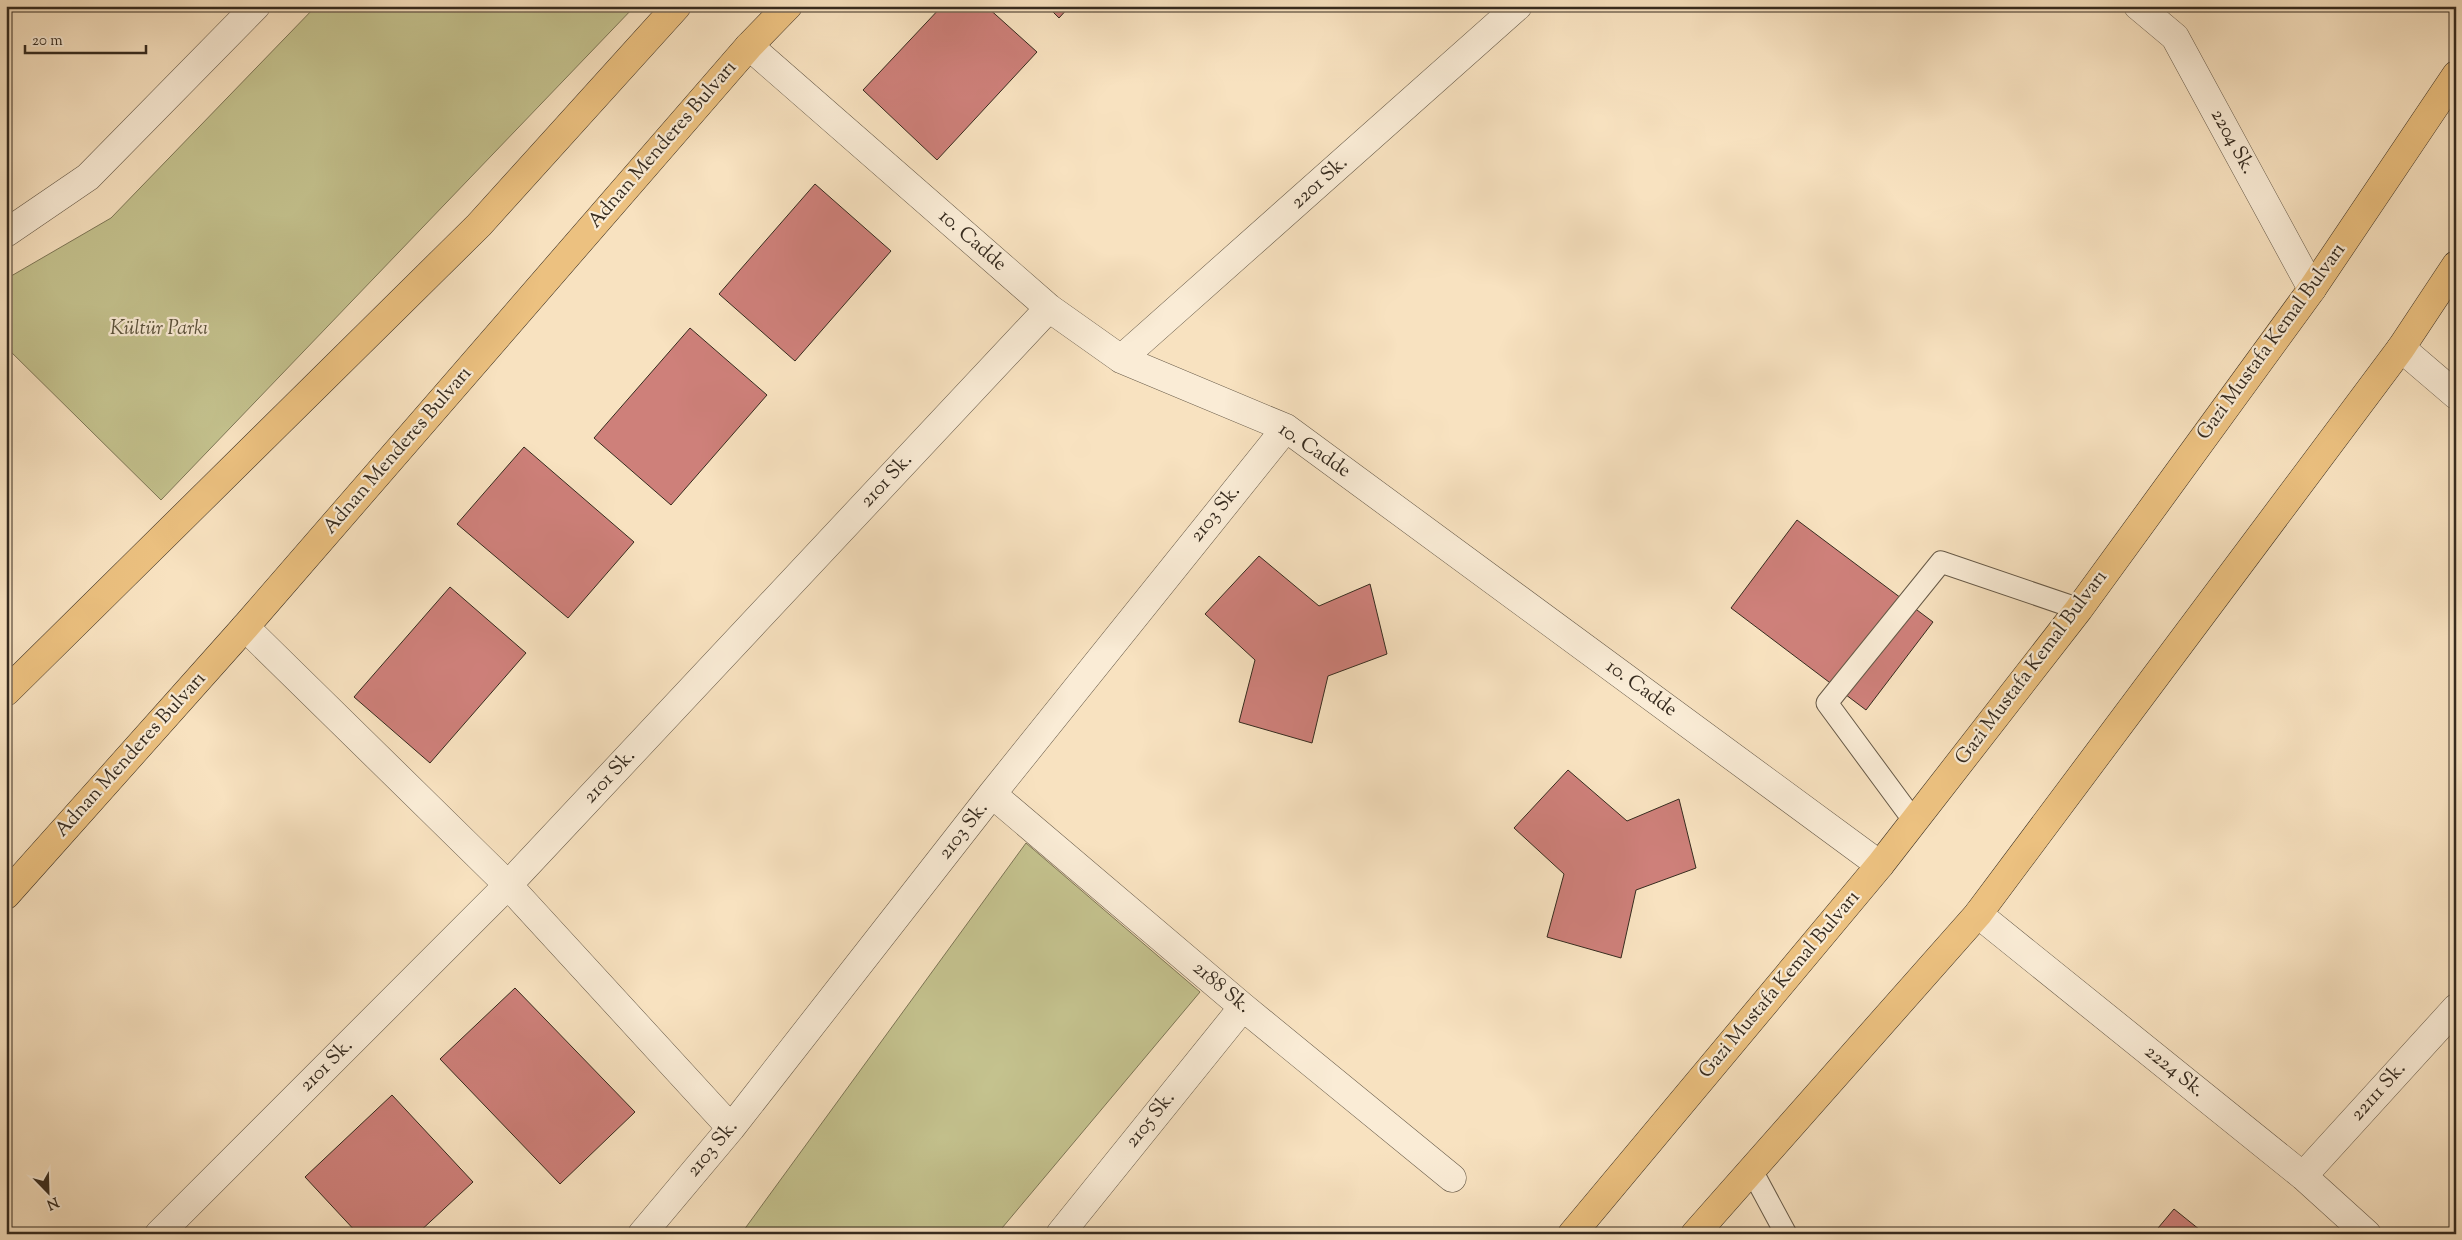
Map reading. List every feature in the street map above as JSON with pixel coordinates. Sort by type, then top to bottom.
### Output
[{"type":"main road","points":[[6,692],[479,225],[677,6]]},
{"type":"main road","name":"Adnan Menderes Bulvarı","points":[[6,895],[245,627],[749,46],[788,6]]},
{"type":"main road","name":"Gazi Mustafa Kemal Bulvarı","points":[[1572,1234],[1880,865],[2079,609],[2312,288],[2456,75]]},
{"type":"main road","points":[[1695,1234],[1978,914],[2402,348],[2456,265]]},
{"type":"street","points":[[6,233],[88,177],[256,6]]},
{"type":"street","name":"2201 Sk.","points":[[1121,360],[1518,6]]},
{"type":"street","name":"2204 Sk.","points":[[2138,6],[2175,37],[2312,288]]},
{"type":"street","name":"10. Cadde","points":[[749,46],[1049,308],[1121,360],[1286,428],[1880,865]]},
{"type":"street","name":"2101 Sk.","points":[[159,1234],[508,885],[1049,308]]},
{"type":"street","points":[[2402,348],[2456,395]]},
{"type":"street","name":"2103 Sk.","points":[[642,1234],[731,1128],[992,794],[1286,428]]},
{"type":"street","points":[[245,627],[508,885],[731,1128]]},
{"type":"street","name":"2188 Sk.","points":[[992,794],[1243,1007],[1452,1178]]},
{"type":"street","name":"2224 Sk.","points":[[1978,914],[2303,1176],[2367,1234]]},
{"type":"street","name":"2105 Sk.","points":[[1060,1234],[1243,1007]]},
{"type":"street","name":"22111 Sk.","points":[[2303,1176],[2456,1008]]},
{"type":"lane","points":[[1914,821],[1827,703],[1940,562],[2079,609]]},
{"type":"lane","points":[[1751,1169],[1786,1234]]},
{"type":"green space","name":"Kültür Parkı","points":[[316,6],[635,6],[161,500],[6,347],[6,279],[111,218]]},
{"type":"green space","points":[[1026,843],[1200,992],[997,1234],[741,1234]]},
{"type":"building","points":[[942,6],[986,6],[1037,52],[937,160],[863,90]]},
{"type":"building","points":[[1047,6],[1070,6],[1059,18]]},
{"type":"building","points":[[815,184],[891,251],[795,361],[719,294]]},
{"type":"building","points":[[690,328],[767,395],[671,505],[594,438]]},
{"type":"building","points":[[524,447],[634,542],[568,618],[457,524]]},
{"type":"building","points":[[1797,520],[1933,622],[1866,710],[1731,608]]},
{"type":"building","points":[[1259,556],[1319,606],[1370,584],[1387,654],[1328,676],[1312,743],[1239,722],[1255,660],[1205,614]]},
{"type":"building","points":[[450,587],[526,653],[430,763],[354,697]]},
{"type":"building","points":[[1568,770],[1627,821],[1679,799],[1696,868],[1636,890],[1621,958],[1547,937],[1564,874],[1514,828]]},
{"type":"building","points":[[515,988],[635,1112],[560,1184],[440,1059]]},
{"type":"building","points":[[392,1095],[473,1182],[417,1234],[358,1234],[305,1177]]},
{"type":"building","points":[[2174,1209],[2205,1234],[2153,1234]]}]
